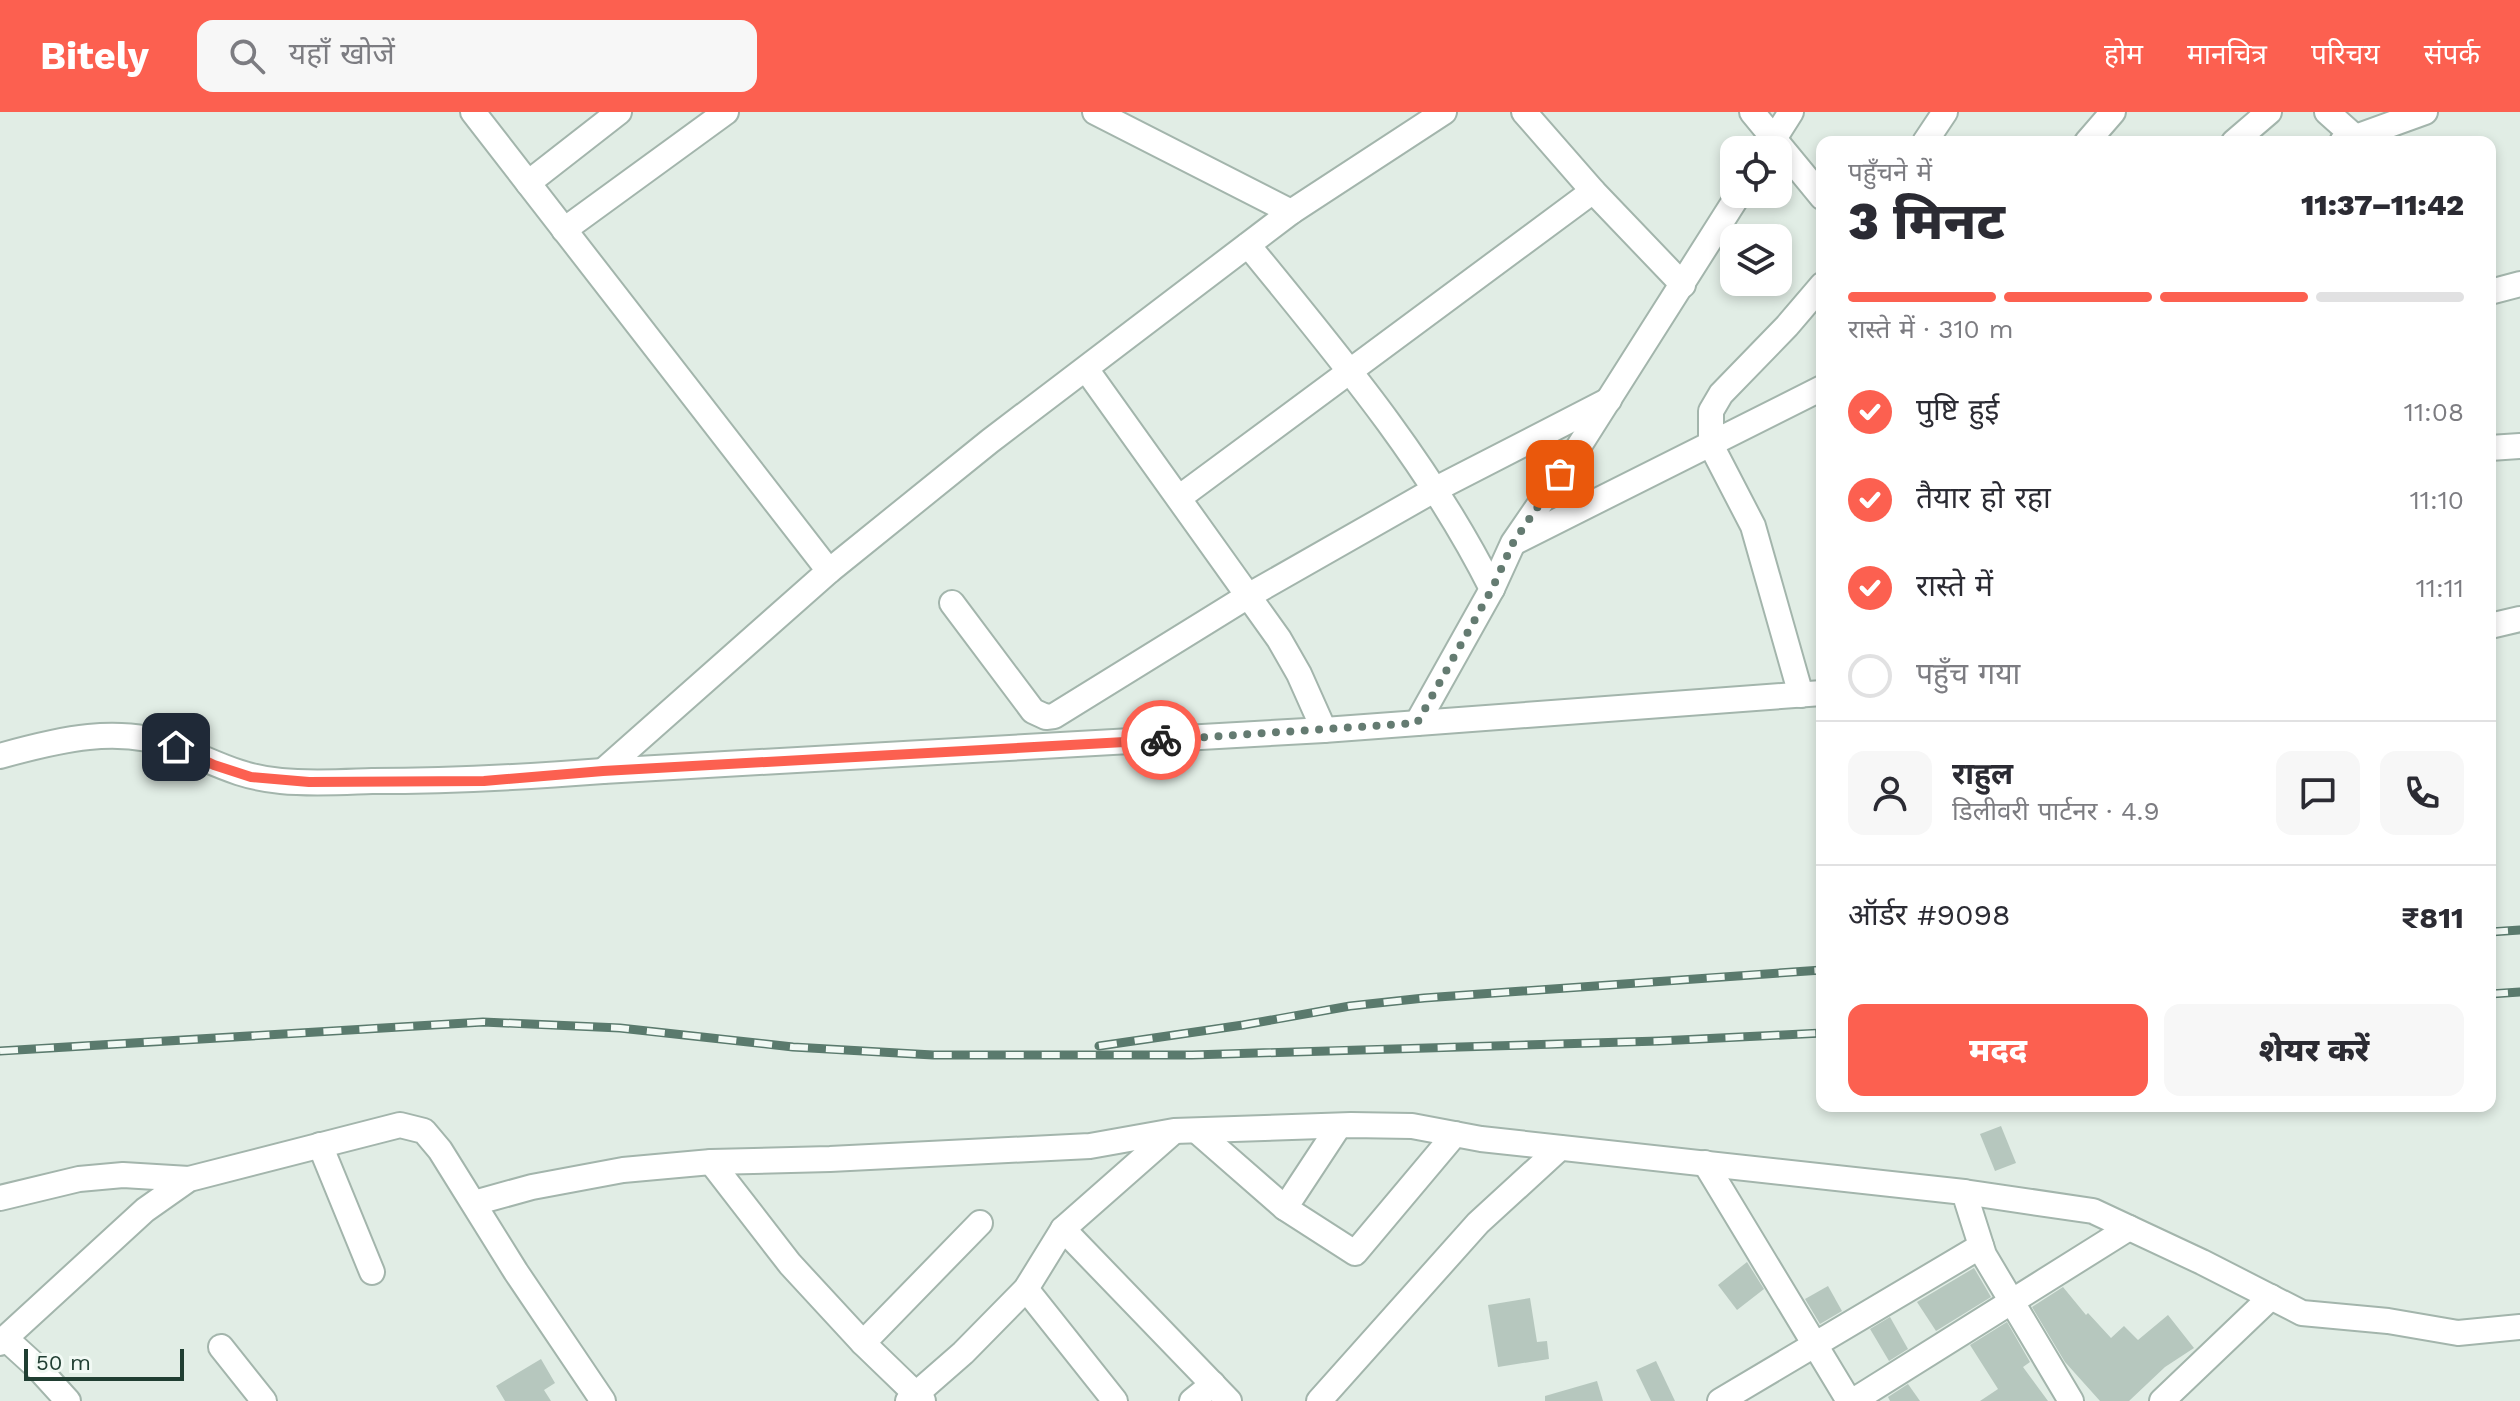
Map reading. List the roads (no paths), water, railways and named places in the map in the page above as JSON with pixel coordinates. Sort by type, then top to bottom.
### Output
[{"type":"street","points":[[473,112],[829,571]]},
{"type":"street","points":[[528,183],[619,112]]},
{"type":"street","points":[[564,230],[726,112]]},
{"type":"street","points":[[1095,112],[1291,212]]},
{"type":"street","points":[[603,771],[829,571],[990,441],[1291,212],[1444,112]]},
{"type":"street","points":[[1524,112],[1593,191],[1683,285]]},
{"type":"street","points":[[1752,112],[1766,136]]},
{"type":"street","points":[[1775,136],[1791,112]]},
{"type":"street","points":[[1929,136],[1945,112]]},
{"type":"street","points":[[2092,136],[2113,112]]},
{"type":"street","points":[[2241,136],[2269,112]]},
{"type":"street","points":[[2327,112],[2347,136]]},
{"type":"street","points":[[2357,136],[2425,112]]},
{"type":"street","points":[[1792,166],[1816,191]]},
{"type":"street","points":[[1180,497],[1593,191]]},
{"type":"street","points":[[1417,723],[1492,589],[1513,543],[1609,400],[1730,208]]},
{"type":"street","points":[[1248,245],[1352,372],[1434,490],[1492,589]]},
{"type":"street","points":[[2496,290],[2520,284]]},
{"type":"street","points":[[0,756],[51,742],[104,735],[137,737],[176,747],[214,765],[251,777],[285,781],[484,781],[603,771],[1324,730],[1812,694],[1753,526],[1711,445],[1711,411],[1721,394],[1816,292]]},
{"type":"street","points":[[1086,369],[1180,497],[1292,662],[1324,730]]},
{"type":"street","points":[[1474,554],[1513,543],[1816,391]]},
{"type":"street","points":[[952,603],[1033,711],[1046,717],[1054,716],[1248,596],[1434,490],[1609,400]]},
{"type":"street","points":[[2496,448],[2520,446]]},
{"type":"street","points":[[2496,625],[2520,619]]},
{"type":"street","points":[[0,1198],[79,1179],[123,1175],[189,1179],[400,1125],[424,1131],[440,1150],[516,1272],[603,1401]]},
{"type":"street","points":[[1285,1208],[1339,1126]]},
{"type":"street","points":[[474,1203],[532,1187],[623,1170],[711,1162],[1090,1146],[1186,1131],[1412,1126],[1560,1148],[1964,1192],[2093,1211],[2302,1313],[2388,1321],[2458,1333],[2520,1327]]},
{"type":"street","points":[[1186,1131],[1285,1208],[1355,1253],[1455,1134]]},
{"type":"street","points":[[711,1162],[790,1264],[916,1399],[1026,1289],[1063,1229],[1186,1131]]},
{"type":"street","points":[[320,1145],[372,1272]]},
{"type":"street","points":[[1319,1401],[1478,1223],[1560,1148]]},
{"type":"street","points":[[1705,1163],[1851,1401],[2129,1228]]},
{"type":"street","points":[[68,1401],[38,1368],[3,1340],[145,1210],[189,1179]]},
{"type":"street","points":[[1964,1192],[1984,1255],[2071,1401]]},
{"type":"street","points":[[863,1343],[980,1223]]},
{"type":"street","points":[[1063,1229],[1221,1393],[1192,1401]]},
{"type":"street","points":[[1720,1401],[1981,1246]]},
{"type":"street","points":[[1026,1289],[1115,1401]]},
{"type":"street","points":[[2162,1401],[2271,1297]]},
{"type":"street","points":[[221,1347],[264,1401]]},
{"type":"railway","points":[[2496,932],[2520,930]]},
{"type":"railway","points":[[1099,1046],[1350,1006],[1424,998],[1816,970]]},
{"type":"railway","points":[[2496,994],[2520,992]]},
{"type":"railway","points":[[0,1051],[483,1022],[620,1028],[793,1047],[933,1055],[1192,1055],[1816,1033]]}]
